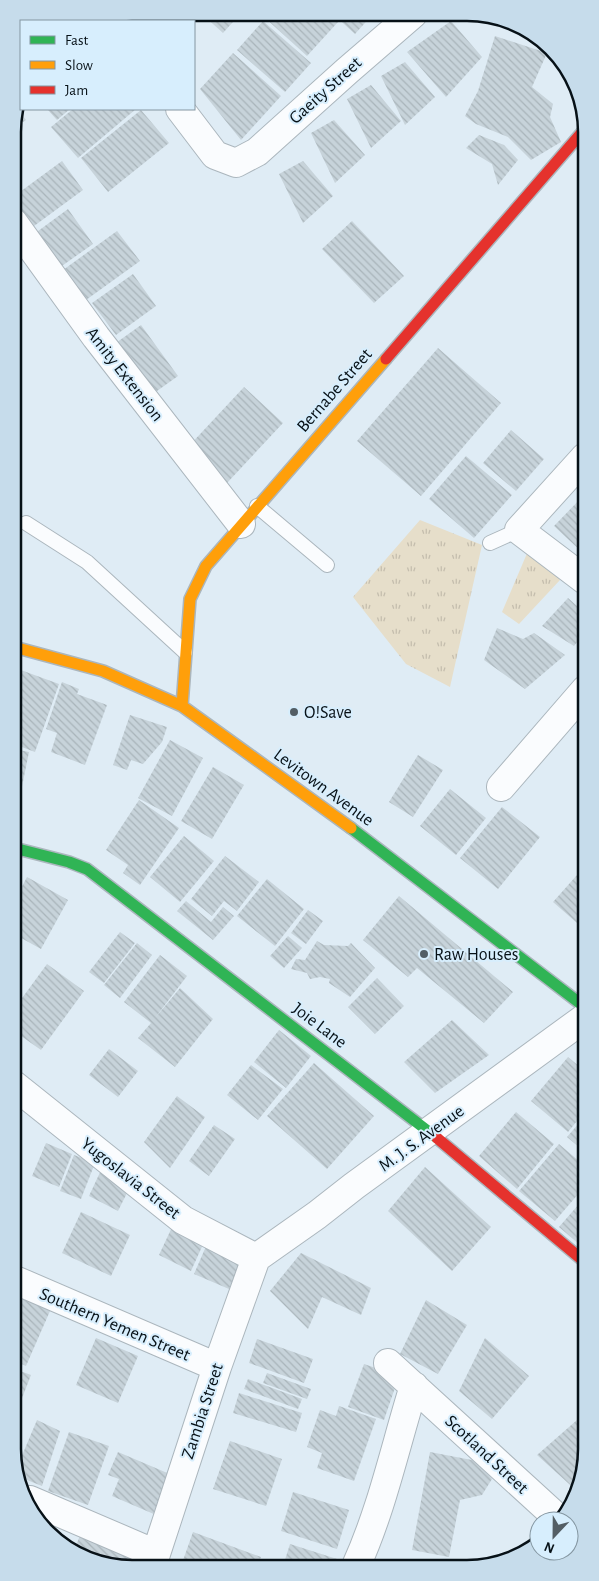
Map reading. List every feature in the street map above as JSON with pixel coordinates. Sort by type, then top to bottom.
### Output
[{"type":"street","name":"Gaeity Street","points":[[181,110],[215,155],[236,163],[257,152],[405,21]]},
{"type":"street","name":"Bernabe Street","points":[[182,706],[190,599],[206,566],[578,137]]},
{"type":"street","name":"Amity Extension","points":[[21,233],[96,337],[249,515]]},
{"type":"street","points":[[578,465],[519,530],[578,575]]},
{"type":"street","name":"Levitown Avenue","points":[[21,649],[103,671],[182,706],[354,830],[578,1002]]},
{"type":"street","points":[[501,787],[578,698]]},
{"type":"street","name":"Joie Lane","points":[[21,850],[69,862],[87,869],[430,1132],[578,1256]]},
{"type":"street","name":"M. J. S. Avenue","points":[[256,1258],[578,1024]]},
{"type":"street","name":"Yugoslavia Street","points":[[21,1091],[183,1220],[256,1258]]},
{"type":"street","name":"Zambia Street","points":[[154,1560],[217,1367],[256,1258]]},
{"type":"street","name":"Southern Yemen Street","points":[[21,1283],[217,1367]]},
{"type":"street","name":"Scotland Street","points":[[388,1363],[550,1511]]},
{"type":"street","points":[[359,1560],[369,1538],[377,1513],[414,1386]]},
{"type":"street","points":[[35,1503],[154,1560]]},
{"type":"lane","points":[[249,515],[327,565]]},
{"type":"lane","points":[[26,523],[87,562],[185,652]]},
{"type":"lane","points":[[490,543],[519,530]]},
{"type":"green space","points":[[420,520],[482,545],[450,687],[406,664],[353,597]]},
{"type":"green space","points":[[531,544],[560,580],[519,624],[502,612]]},
{"type":"building","points":[[210,21],[234,21],[223,33]]},
{"type":"building","points":[[263,21],[311,63],[285,92],[237,50]]},
{"type":"building","points":[[268,21],[338,22],[307,56]]},
{"type":"building","points":[[341,21],[367,21],[355,34]]},
{"type":"building","points":[[451,21],[482,57],[446,97],[407,52]]},
{"type":"building","points":[[495,36],[543,52],[546,55],[532,87],[553,104],[550,117],[561,142],[531,160],[508,137],[476,124],[465,116],[478,91]]},
{"type":"building","points":[[233,53],[281,96],[241,140],[200,89]]},
{"type":"building","points":[[405,62],[435,97],[405,125],[381,76]]},
{"type":"building","points":[[371,85],[401,121],[371,148],[347,99]]},
{"type":"building","points":[[48,110],[69,110],[57,120]]},
{"type":"building","points":[[72,110],[135,110],[78,158],[51,127]]},
{"type":"building","points":[[141,110],[169,143],[108,192],[81,158]]},
{"type":"building","points":[[23,115],[26,120],[21,123]]},
{"type":"building","points":[[334,120],[365,155],[335,183],[311,133]]},
{"type":"building","points":[[479,135],[504,145],[518,160],[498,185],[492,164],[466,148]]},
{"type":"building","points":[[62,161],[83,190],[30,229],[21,217],[21,191]]},
{"type":"building","points":[[303,161],[333,196],[303,223],[279,174]]},
{"type":"building","points":[[68,209],[93,244],[59,268],[34,234]]},
{"type":"building","points":[[352,221],[404,276],[374,303],[322,249]]},
{"type":"building","points":[[117,231],[140,261],[86,300],[63,270]]},
{"type":"building","points":[[133,274],[156,306],[116,335],[92,303]]},
{"type":"building","points":[[141,325],[178,376],[150,396],[113,345]]},
{"type":"building","points":[[438,348],[501,403],[421,496],[357,441]]},
{"type":"building","points":[[244,387],[283,423],[227,483],[188,447]]},
{"type":"building","points":[[511,430],[544,459],[516,491],[483,463]]},
{"type":"building","points":[[466,456],[512,495],[474,538],[429,499]]},
{"type":"building","points":[[578,501],[578,548],[554,526]]},
{"type":"building","points":[[568,598],[578,607],[578,641],[574,646],[542,626]]},
{"type":"building","points":[[497,628],[523,639],[534,633],[565,655],[525,689],[484,660]]},
{"type":"building","points":[[21,670],[59,684],[35,752],[21,747]]},
{"type":"building","points":[[62,682],[79,689],[77,694],[107,705],[85,765],[51,752],[57,733],[46,729]]},
{"type":"building","points":[[130,715],[167,727],[162,742],[143,764],[131,760],[127,770],[113,765]]},
{"type":"building","points":[[170,740],[203,758],[172,816],[138,798]]},
{"type":"building","points":[[21,750],[29,752],[21,791]]},
{"type":"building","points":[[418,755],[443,770],[413,817],[389,802]]},
{"type":"building","points":[[213,767],[244,785],[212,839],[181,821]]},
{"type":"building","points":[[450,789],[486,818],[456,855],[420,826]]},
{"type":"building","points":[[139,800],[179,828],[140,885],[123,873],[128,865],[106,850]]},
{"type":"building","points":[[502,807],[540,837],[498,889],[460,858]]},
{"type":"building","points":[[184,836],[214,861],[180,902],[150,877]]},
{"type":"building","points":[[225,856],[259,882],[237,911],[224,901],[212,916],[191,899]]},
{"type":"building","points":[[578,874],[578,924],[553,902]]},
{"type":"building","points":[[27,877],[68,900],[41,949],[21,938],[21,889]]},
{"type":"building","points":[[267,879],[304,909],[275,946],[237,916]]},
{"type":"building","name":"Raw Houses","points":[[399,896],[513,992],[484,1023],[417,968],[408,977],[363,940]]},
{"type":"building","points":[[186,901],[211,922],[223,907],[234,916],[213,940],[177,911]]},
{"type":"building","points":[[308,910],[323,921],[306,944],[291,933]]},
{"type":"building","points":[[120,932],[135,943],[104,983],[89,972]]},
{"type":"building","points":[[288,936],[302,948],[284,968],[270,956]]},
{"type":"building","points":[[317,941],[324,945],[348,946],[351,943],[375,968],[350,997],[329,983],[330,979],[320,977],[310,979],[307,973],[291,969],[296,959],[305,960]]},
{"type":"building","points":[[137,943],[152,955],[120,998],[104,985]]},
{"type":"building","points":[[160,955],[187,976],[155,1018],[180,988],[213,1019],[175,1067],[138,1038],[151,1023],[124,1002]]},
{"type":"building","points":[[47,964],[84,991],[41,1050],[21,1036],[21,999]]},
{"type":"building","points":[[377,978],[404,1006],[375,1034],[348,1007]]},
{"type":"building","points":[[452,1020],[489,1055],[435,1093],[404,1062]]},
{"type":"building","points":[[279,1030],[311,1056],[286,1088],[254,1062]]},
{"type":"building","points":[[109,1049],[138,1071],[118,1097],[89,1075]]},
{"type":"building","points":[[568,1057],[578,1065],[578,1120],[568,1132],[531,1101]]},
{"type":"building","points":[[314,1063],[374,1116],[327,1169],[267,1116]]},
{"type":"building","points":[[251,1065],[283,1089],[258,1120],[227,1095]]},
{"type":"building","points":[[177,1096],[205,1117],[170,1168],[144,1142]]},
{"type":"building","points":[[516,1112],[554,1144],[517,1189],[479,1156]]},
{"type":"building","points":[[578,1124],[578,1146],[567,1137]]},
{"type":"building","points":[[214,1125],[235,1139],[209,1176],[189,1161]]},
{"type":"building","points":[[46,1143],[72,1154],[59,1187],[32,1176]]},
{"type":"building","points":[[559,1144],[578,1160],[578,1194],[555,1221],[519,1191]]},
{"type":"building","points":[[74,1155],[95,1163],[81,1199],[60,1191]]},
{"type":"building","points":[[425,1167],[491,1227],[452,1271],[388,1211]]},
{"type":"building","points":[[102,1168],[132,1183],[118,1211],[89,1196]]},
{"type":"building","points":[[578,1205],[578,1243],[559,1227]]},
{"type":"building","points":[[81,1212],[130,1235],[111,1276],[62,1253]]},
{"type":"building","points":[[173,1225],[205,1240],[191,1271],[159,1255]]},
{"type":"building","points":[[207,1244],[242,1259],[229,1289],[194,1274]]},
{"type":"building","points":[[301,1253],[371,1288],[361,1315],[322,1297],[308,1329],[270,1291]]},
{"type":"building","points":[[21,1298],[50,1311],[26,1366],[21,1364]]},
{"type":"building","points":[[426,1300],[467,1325],[438,1374],[400,1354]]},
{"type":"building","points":[[96,1338],[138,1356],[118,1403],[76,1385]]},
{"type":"building","points":[[485,1338],[529,1376],[492,1419],[459,1391]]},
{"type":"building","points":[[257,1339],[313,1359],[304,1383],[249,1363]]},
{"type":"building","points":[[364,1364],[399,1376],[384,1420],[348,1407]]},
{"type":"building","points":[[21,1371],[31,1375],[21,1401]]},
{"type":"building","points":[[267,1373],[311,1389],[307,1399],[263,1383]]},
{"type":"building","points":[[248,1379],[302,1399],[298,1409],[244,1389]]},
{"type":"building","points":[[239,1393],[302,1413],[296,1432],[233,1413]]},
{"type":"building","points":[[339,1406],[376,1419],[354,1481],[317,1468],[322,1453],[307,1447],[320,1410],[336,1416]]},
{"type":"building","points":[[578,1419],[578,1456],[571,1486],[537,1455]]},
{"type":"building","points":[[37,1420],[60,1431],[42,1486],[26,1480],[22,1456]]},
{"type":"building","points":[[69,1432],[109,1446],[88,1505],[48,1491]]},
{"type":"building","points":[[230,1441],[282,1459],[266,1506],[213,1489]]},
{"type":"building","points":[[118,1452],[172,1475],[156,1515],[112,1496],[119,1479],[108,1475]]},
{"type":"building","points":[[430,1452],[477,1461],[492,1479],[482,1495],[460,1500],[449,1557],[412,1550]]},
{"type":"building","points":[[293,1492],[349,1510],[337,1549],[281,1531]]},
{"type":"building","points":[[193,1532],[261,1557],[260,1560],[183,1560]]},
{"type":"building","points":[[81,1533],[143,1559],[125,1560],[111,1558],[76,1545]]},
{"type":"building","points":[[290,1544],[337,1559],[337,1560],[285,1560]]},
{"type":"traffic: fast","points":[[351,828],[578,1002]]},
{"type":"traffic: fast","points":[[21,850],[69,862],[87,869],[437,1138]]},
{"type":"traffic: slow","points":[[182,706],[190,599],[206,566],[386,359]]},
{"type":"traffic: slow","points":[[21,649],[103,671],[182,706],[351,828]]},
{"type":"traffic: jam","points":[[386,359],[578,137]]},
{"type":"traffic: jam","points":[[437,1138],[578,1256]]},
{"type":"place","name":"O!Save","points":[[294,712]]},
{"type":"place","name":"Raw Houses","points":[[424,954]]}]
